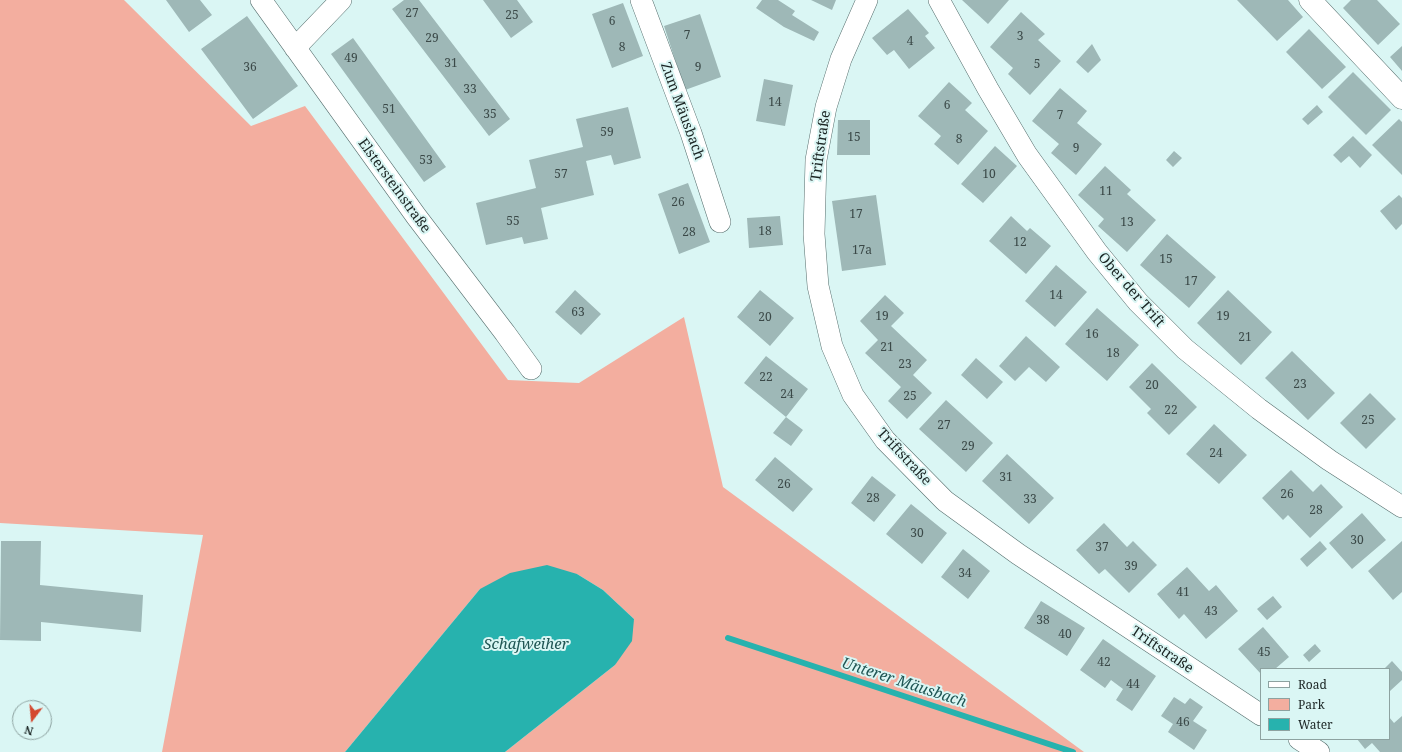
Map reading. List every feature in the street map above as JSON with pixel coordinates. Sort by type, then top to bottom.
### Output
[{"type":"street","name":"Elstersteinstraße","points":[[262,0],[416,216],[505,332],[531,369]]},
{"type":"street","points":[[295,48],[341,0]]},
{"type":"street","name":"Zum Mäusbach","points":[[641,0],[691,133],[720,222]]},
{"type":"street","name":"Triftstraße","points":[[867,0],[841,59],[826,107],[816,160],[814,234],[818,286],[832,346],[853,395],[885,440],[945,501],[1018,554],[1260,714]]},
{"type":"street","name":"Ober der Trift","points":[[939,0],[988,89],[1028,155],[1097,252],[1138,302],[1185,349],[1258,409],[1329,460],[1402,507]]},
{"type":"street","points":[[1310,0],[1402,98]]},
{"type":"street","points":[[1301,740],[1319,752]]},
{"type":"green space","points":[[0,0],[124,0],[251,126],[305,106],[508,380],[579,383],[684,317],[723,487],[1084,752],[505,752],[615,665],[634,619],[603,590],[577,574],[480,589],[345,752],[162,752],[203,535],[0,523]]},
{"type":"water","name":"Schafweiher","points":[[547,565],[577,574],[603,590],[634,619],[632,641],[615,665],[505,752],[345,752],[480,589],[510,573]]},
{"type":"building","points":[[166,0],[200,0],[212,15],[189,32]]},
{"type":"building","points":[[404,0],[419,0],[510,119],[489,136],[392,9]]},
{"type":"building","points":[[483,0],[517,0],[533,22],[511,38]]},
{"type":"building","points":[[762,0],[778,0],[795,11],[792,15],[819,32],[814,41],[784,27],[756,8]]},
{"type":"building","points":[[811,0],[836,0],[832,10]]},
{"type":"building","points":[[962,0],[1009,0],[988,24]]},
{"type":"building","points":[[1237,0],[1288,0],[1303,17],[1277,41]]},
{"type":"building","points":[[1351,0],[1377,0],[1400,24],[1378,45],[1343,8]]},
{"type":"building","points":[[623,3],[643,56],[612,68],[592,14]]},
{"type":"building","points":[[908,9],[929,33],[925,36],[935,48],[909,69],[894,50],[887,55],[872,38]]},
{"type":"building","points":[[1021,12],[1045,34],[1038,40],[1061,61],[1030,95],[1008,74],[1013,68],[990,47]]},
{"type":"building","points":[[700,14],[721,77],[685,90],[664,26]]},
{"type":"building","points":[[247,16],[298,86],[253,119],[201,49]]},
{"type":"building","points":[[1309,29],[1346,67],[1322,89],[1286,52]]},
{"type":"building","points":[[353,38],[446,167],[424,182],[331,54]]},
{"type":"building","points":[[1092,44],[1101,60],[1088,73],[1076,62]]},
{"type":"building","points":[[1402,46],[1402,71],[1390,57]]},
{"type":"building","points":[[1353,72],[1391,110],[1366,135],[1328,97]]},
{"type":"building","points":[[764,79],[793,85],[785,126],[756,121]]},
{"type":"building","points":[[949,82],[972,103],[965,110],[988,131],[958,165],[934,144],[941,136],[918,116]]},
{"type":"building","points":[[1060,88],[1087,111],[1077,123],[1102,144],[1076,175],[1051,153],[1059,144],[1032,121]]},
{"type":"building","points":[[1317,105],[1323,112],[1308,125],[1302,119]]},
{"type":"building","points":[[628,107],[641,158],[614,165],[611,155],[586,161],[594,195],[541,208],[548,239],[524,244],[522,237],[486,245],[476,203],[536,188],[529,160],[583,147],[576,119]]},
{"type":"building","points":[[1399,119],[1402,122],[1402,175],[1372,145]]},
{"type":"building","points":[[838,120],[870,120],[870,155],[837,155]]},
{"type":"building","points":[[1353,136],[1372,155],[1360,168],[1349,156],[1341,163],[1333,155]]},
{"type":"building","points":[[995,146],[1017,166],[983,203],[961,184]]},
{"type":"building","points":[[1174,151],[1182,158],[1173,167],[1166,160]]},
{"type":"building","points":[[1105,166],[1131,190],[1127,194],[1156,220],[1127,252],[1098,226],[1104,219],[1078,195]]},
{"type":"building","points":[[688,183],[710,242],[679,254],[658,194]]},
{"type":"building","points":[[876,195],[886,265],[842,271],[832,201]]},
{"type":"building","points":[[1399,195],[1402,198],[1402,224],[1396,230],[1380,211]]},
{"type":"building","points":[[780,216],[783,245],[749,248],[747,218]]},
{"type":"building","points":[[1011,216],[1027,231],[1030,228],[1051,246],[1026,274],[989,241]]},
{"type":"building","points":[[1167,234],[1216,277],[1189,308],[1140,265]]},
{"type":"building","points":[[1056,265],[1087,292],[1055,327],[1025,301]]},
{"type":"building","points":[[575,290],[601,314],[581,335],[555,312]]},
{"type":"building","points":[[760,290],[794,318],[770,346],[737,317]]},
{"type":"building","points":[[1228,290],[1272,332],[1241,365],[1197,323]]},
{"type":"building","points":[[885,295],[904,313],[891,326],[927,360],[913,375],[932,393],[907,419],[888,401],[901,387],[865,353],[878,340],[860,321]]},
{"type":"building","points":[[1097,308],[1139,345],[1107,381],[1065,344]]},
{"type":"building","points":[[1026,336],[1060,367],[1046,382],[1029,367],[1015,381],[999,366]]},
{"type":"building","points":[[1292,351],[1335,393],[1308,420],[1265,378]]},
{"type":"building","points":[[766,356],[808,389],[786,417],[744,383]]},
{"type":"building","points":[[976,358],[1003,382],[987,399],[961,375]]},
{"type":"building","points":[[1152,363],[1197,407],[1169,435],[1147,413],[1151,409],[1129,387]]},
{"type":"building","points":[[1370,393],[1396,419],[1366,449],[1340,423]]},
{"type":"building","points":[[946,400],[993,443],[966,472],[919,429]]},
{"type":"building","points":[[786,417],[803,430],[791,446],[773,433]]},
{"type":"building","points":[[1214,424],[1247,455],[1219,484],[1186,454]]},
{"type":"building","points":[[1007,454],[1054,498],[1029,524],[982,481]]},
{"type":"building","points":[[775,457],[813,489],[793,512],[755,480]]},
{"type":"building","points":[[1291,470],[1313,492],[1321,484],[1343,507],[1310,538],[1288,515],[1283,520],[1262,498]]},
{"type":"building","points":[[872,476],[896,495],[874,522],[851,503]]},
{"type":"building","points":[[911,504],[947,533],[922,564],[886,534]]},
{"type":"building","points":[[1362,513],[1386,540],[1352,569],[1329,543]]},
{"type":"building","points":[[1104,523],[1127,547],[1133,541],[1157,565],[1129,593],[1105,569],[1099,574],[1076,550]]},
{"type":"building","points":[[1,541],[41,541],[40,585],[143,595],[141,632],[41,622],[41,641],[0,640]]},
{"type":"building","points":[[1320,541],[1327,549],[1307,567],[1300,559]]},
{"type":"building","points":[[1402,541],[1402,592],[1393,600],[1368,571]]},
{"type":"building","points":[[963,549],[990,571],[968,599],[941,577]]},
{"type":"building","points":[[1187,567],[1209,591],[1216,585],[1238,611],[1206,639],[1184,614],[1179,619],[1157,594]]},
{"type":"building","points":[[1273,596],[1282,607],[1267,620],[1257,609]]},
{"type":"building","points":[[1041,601],[1085,628],[1067,656],[1024,628]]},
{"type":"building","points":[[1263,627],[1289,657],[1276,668],[1260,668],[1260,673],[1238,649]]},
{"type":"building","points":[[1103,639],[1156,676],[1132,711],[1116,700],[1123,689],[1111,680],[1105,688],[1080,670]]},
{"type":"building","points":[[1315,644],[1321,651],[1309,662],[1303,655]]},
{"type":"building","points":[[1392,661],[1402,672],[1402,680],[1390,691],[1390,668],[1385,668]]},
{"type":"building","points":[[1174,697],[1185,704],[1190,698],[1203,707],[1193,721],[1207,730],[1194,750],[1168,732],[1173,724],[1161,716]]},
{"type":"building","points":[[1402,716],[1402,752],[1380,752],[1372,743],[1365,749],[1358,740],[1390,740],[1390,718],[1394,723]]},
{"type":"waterway","name":"Unterer Mäusbach","points":[[728,638],[1073,752]]}]
